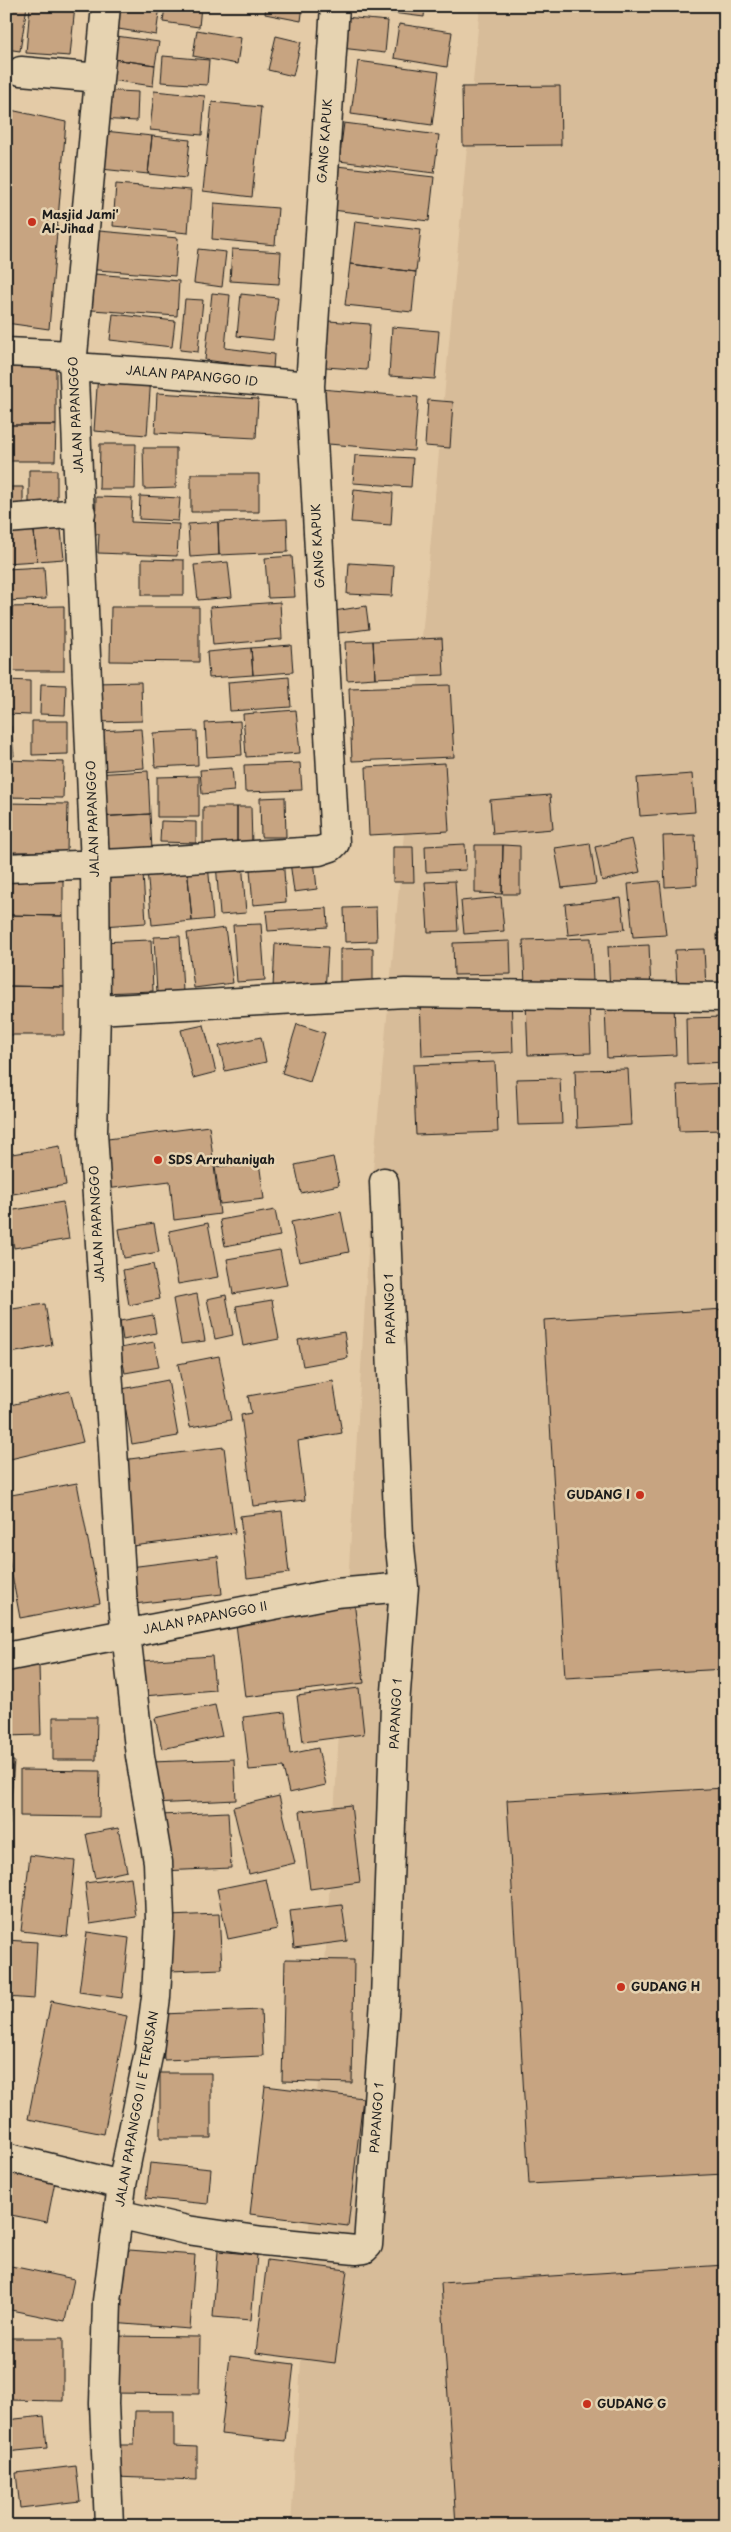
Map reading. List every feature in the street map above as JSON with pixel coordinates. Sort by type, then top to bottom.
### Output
[{"type":"street","name":"JALAN PAPANGGO","points":[[106,6],[73,361],[96,865],[96,1010],[92,1133],[123,1607],[127,1633]]},
{"type":"street","name":"GANG KAPUK","points":[[96,865],[319,851],[331,848],[335,842],[310,386],[335,6]]},
{"type":"street","points":[[21,71],[99,78]]},
{"type":"street","name":"JALAN PAPANGGO ID","points":[[6,352],[165,373],[310,386]]},
{"type":"street","points":[[6,519],[81,513]]},
{"type":"street","points":[[6,868],[96,865]]},
{"type":"street","points":[[96,1010],[405,993],[725,997]]},
{"type":"street","name":"PAPANGO 1","points":[[118,2214],[187,2230],[264,2241],[356,2250],[364,2249],[368,2245],[385,2000],[395,1705],[404,1587],[399,1537],[384,1182]]},
{"type":"street","name":"JALAN PAPANGGO II","points":[[6,1657],[336,1593],[404,1587]]},
{"type":"street","name":"JALAN PAPANGGO II E TERUSAN","points":[[109,2526],[104,2403],[107,2301],[122,2185],[149,2051],[156,1997],[160,1919],[158,1862],[140,1756],[127,1633]]},
{"type":"street","points":[[6,2157],[122,2185]]},
{"type":"shaded area","points":[[480,6],[725,6],[725,2526],[291,2526],[373,1170]]},
{"type":"building","points":[[6,6],[27,6],[20,51],[6,49]]},
{"type":"building","points":[[30,6],[75,6],[70,56],[26,53]]},
{"type":"building","points":[[115,6],[160,6],[156,35],[112,28]]},
{"type":"building","points":[[165,6],[201,6],[199,27],[163,22]]},
{"type":"building","points":[[266,6],[303,6],[301,21],[265,14]]},
{"type":"building","points":[[378,6],[425,6],[424,17],[377,11]]},
{"type":"building","points":[[344,17],[388,21],[385,53],[341,48]]},
{"type":"building","points":[[399,24],[452,32],[447,67],[394,58]]},
{"type":"building","points":[[197,30],[241,38],[237,64],[193,56]]},
{"type":"building","points":[[109,35],[159,42],[155,65],[106,58]]},
{"type":"building","points":[[276,36],[301,42],[293,76],[268,70]]},
{"type":"building","points":[[163,56],[209,60],[207,85],[161,82]]},
{"type":"building","points":[[6,57],[16,59],[9,100],[6,99]]},
{"type":"building","points":[[106,58],[155,65],[153,86],[103,79]]},
{"type":"building","points":[[358,61],[439,72],[432,125],[351,114]]},
{"type":"building","points":[[560,86],[561,145],[463,146],[462,87]]},
{"type":"building","points":[[99,90],[138,92],[137,121],[97,119]]},
{"type":"building","points":[[154,91],[205,96],[202,135],[150,130]]},
{"type":"building","points":[[212,102],[261,107],[252,197],[203,191]]},
{"type":"building","name":"Masjid Jami' Al-Jihad","points":[[6,109],[66,122],[49,329],[6,323]]},
{"type":"building","points":[[344,123],[439,135],[434,173],[339,161]]},
{"type":"building","points":[[95,130],[152,136],[148,174],[92,168]]},
{"type":"building","points":[[152,136],[190,140],[186,178],[148,174]]},
{"type":"building","points":[[328,165],[434,177],[429,221],[323,209]]},
{"type":"building","points":[[116,184],[191,190],[188,233],[113,226]]},
{"type":"building","points":[[214,203],[278,208],[275,245],[212,239]]},
{"type":"building","points":[[355,221],[421,229],[416,272],[350,264]]},
{"type":"building","points":[[88,230],[178,238],[175,276],[85,269]]},
{"type":"building","points":[[198,249],[226,252],[222,287],[194,283]]},
{"type":"building","points":[[232,249],[281,252],[279,284],[230,281]]},
{"type":"building","points":[[350,264],[416,272],[412,312],[345,305]]},
{"type":"building","points":[[95,274],[179,281],[177,316],[92,310]]},
{"type":"building","points":[[212,293],[230,295],[225,348],[274,354],[273,369],[205,360]]},
{"type":"building","points":[[241,294],[278,298],[273,340],[237,336]]},
{"type":"building","points":[[185,299],[203,300],[198,352],[180,350]]},
{"type":"building","points":[[113,314],[175,321],[172,347],[110,340]]},
{"type":"building","points":[[315,320],[370,324],[367,370],[312,366]]},
{"type":"building","points":[[392,327],[439,331],[435,379],[389,376]]},
{"type":"building","points":[[7,358],[56,358],[56,425],[7,425]]},
{"type":"building","points":[[98,373],[151,376],[147,435],[94,431]]},
{"type":"building","points":[[320,389],[418,397],[414,451],[316,443]]},
{"type":"building","points":[[157,393],[258,399],[256,438],[155,433]]},
{"type":"building","points":[[428,400],[453,402],[450,448],[425,446]]},
{"type":"building","points":[[7,425],[56,425],[55,461],[7,461]]},
{"type":"building","points":[[100,444],[136,444],[135,489],[99,489]]},
{"type":"building","points":[[143,448],[176,448],[176,488],[144,489]]},
{"type":"building","points":[[355,455],[413,458],[411,487],[353,483]]},
{"type":"building","points":[[29,470],[57,470],[57,506],[29,506]]},
{"type":"building","points":[[191,474],[259,474],[259,512],[191,512]]},
{"type":"building","points":[[6,487],[23,487],[23,508],[6,508]]},
{"type":"building","points":[[354,489],[393,493],[391,525],[351,522]]},
{"type":"building","points":[[140,496],[180,498],[178,521],[139,519]]},
{"type":"building","points":[[96,497],[132,498],[131,522],[179,524],[177,556],[98,553],[99,534],[95,534]]},
{"type":"building","points":[[287,519],[288,552],[219,555],[218,522]]},
{"type":"building","points":[[60,520],[64,559],[37,561],[33,522]]},
{"type":"building","points":[[33,522],[37,561],[6,563],[6,525]]},
{"type":"building","points":[[218,522],[219,555],[190,557],[188,524]]},
{"type":"building","points":[[292,556],[295,597],[268,598],[265,558]]},
{"type":"building","points":[[142,559],[184,560],[184,595],[142,595]]},
{"type":"building","points":[[228,562],[232,597],[198,600],[194,565]]},
{"type":"building","points":[[349,563],[394,566],[392,596],[347,594]]},
{"type":"building","points":[[44,567],[46,599],[6,601],[6,569]]},
{"type":"building","points":[[280,602],[282,639],[213,645],[210,607]]},
{"type":"building","points":[[64,606],[64,671],[6,671],[6,607]]},
{"type":"building","points":[[366,606],[369,629],[331,634],[328,612]]},
{"type":"building","points":[[111,607],[199,607],[199,662],[110,661]]},
{"type":"building","points":[[442,638],[444,675],[375,678],[373,641]]},
{"type":"building","points":[[373,641],[375,678],[347,680],[345,642]]},
{"type":"building","points":[[291,645],[293,672],[253,675],[251,648]]},
{"type":"building","points":[[251,648],[253,675],[209,678],[207,652]]},
{"type":"building","points":[[289,677],[291,707],[230,711],[228,682]]},
{"type":"building","points":[[6,680],[30,681],[30,715],[6,714]]},
{"type":"building","points":[[141,682],[142,721],[94,722],[94,683]]},
{"type":"building","points":[[41,684],[66,685],[65,715],[40,714]]},
{"type":"building","points":[[450,685],[454,757],[352,761],[349,688]]},
{"type":"building","points":[[296,710],[300,753],[246,757],[243,714]]},
{"type":"building","points":[[32,721],[68,721],[68,754],[32,755]]},
{"type":"building","points":[[240,721],[242,755],[207,757],[205,723]]},
{"type":"building","points":[[11,726],[14,756],[6,757],[6,727]]},
{"type":"building","points":[[141,729],[144,768],[99,771],[96,731]]},
{"type":"building","points":[[197,731],[198,765],[155,767],[153,733]]},
{"type":"building","points":[[6,760],[64,762],[63,798],[6,797]]},
{"type":"building","points":[[300,763],[302,790],[245,792],[244,765]]},
{"type":"building","points":[[445,763],[449,831],[369,835],[366,767]]},
{"type":"building","points":[[232,768],[234,791],[202,794],[200,770]]},
{"type":"building","points":[[148,771],[150,814],[96,817],[93,774]]},
{"type":"building","points":[[692,774],[695,812],[640,816],[637,778]]},
{"type":"building","points":[[199,776],[199,817],[157,817],[157,777]]},
{"type":"building","points":[[550,795],[553,829],[493,834],[490,800]]},
{"type":"building","points":[[285,797],[286,837],[261,837],[260,798]]},
{"type":"building","points":[[6,803],[68,804],[67,852],[6,852]]},
{"type":"building","points":[[203,807],[237,807],[237,845],[203,845]]},
{"type":"building","points":[[237,807],[251,807],[252,845],[237,845]]},
{"type":"building","points":[[150,814],[152,850],[98,853],[96,817]]},
{"type":"building","points":[[161,821],[196,822],[196,843],[160,842]]},
{"type":"building","points":[[695,835],[697,885],[665,887],[663,836]]},
{"type":"building","points":[[632,839],[640,872],[602,881],[595,847]]},
{"type":"building","points":[[590,843],[596,884],[562,888],[555,848]]},
{"type":"building","points":[[465,844],[466,870],[426,872],[425,846]]},
{"type":"building","points":[[475,845],[503,845],[502,894],[475,893]]},
{"type":"building","points":[[503,845],[520,846],[520,894],[502,894]]},
{"type":"building","points":[[393,847],[413,847],[414,882],[393,882]]},
{"type":"building","points":[[283,855],[286,902],[253,905],[249,858]]},
{"type":"building","points":[[314,859],[317,889],[294,892],[290,862]]},
{"type":"building","points":[[242,861],[246,913],[220,915],[216,863]]},
{"type":"building","points":[[208,864],[213,919],[192,921],[187,866]]},
{"type":"building","points":[[187,866],[192,921],[152,925],[147,870]]},
{"type":"building","points":[[6,870],[63,871],[63,916],[6,915]]},
{"type":"building","points":[[143,874],[146,923],[102,926],[97,877]]},
{"type":"building","points":[[455,881],[458,931],[428,932],[425,882]]},
{"type":"building","points":[[660,881],[666,935],[633,937],[628,884]]},
{"type":"building","points":[[501,897],[504,931],[464,934],[461,901]]},
{"type":"building","points":[[621,898],[625,929],[568,935],[565,904]]},
{"type":"building","points":[[376,907],[377,941],[345,942],[344,908]]},
{"type":"building","points":[[327,908],[328,927],[268,931],[266,911]]},
{"type":"building","points":[[6,915],[63,916],[64,987],[6,986]]},
{"type":"building","points":[[261,924],[265,980],[237,982],[233,925]]},
{"type":"building","points":[[225,928],[233,983],[194,988],[187,933]]},
{"type":"building","points":[[717,933],[725,933],[725,995],[719,995]]},
{"type":"building","points":[[180,936],[183,992],[157,993],[154,937]]},
{"type":"building","points":[[591,938],[593,982],[525,985],[523,940]]},
{"type":"building","points":[[151,940],[153,991],[101,993],[99,942]]},
{"type":"building","points":[[510,941],[511,974],[454,975],[453,943]]},
{"type":"building","points":[[275,944],[328,947],[325,991],[273,988]]},
{"type":"building","points":[[649,945],[651,992],[610,994],[608,947]]},
{"type":"building","points":[[373,948],[373,985],[340,985],[340,949]]},
{"type":"building","points":[[704,949],[706,988],[677,989],[675,950]]},
{"type":"building","points":[[6,986],[64,987],[64,1035],[6,1035]]},
{"type":"building","points":[[511,996],[513,1052],[422,1056],[420,999]]},
{"type":"building","points":[[589,998],[591,1053],[528,1055],[526,1001]]},
{"type":"building","points":[[674,1005],[676,1055],[607,1058],[605,1007]]},
{"type":"building","points":[[725,1017],[725,1062],[687,1064],[686,1018]]},
{"type":"building","points":[[297,1024],[325,1033],[310,1082],[282,1073]]},
{"type":"building","points":[[204,1025],[216,1072],[193,1078],[181,1030]]},
{"type":"building","points":[[261,1037],[266,1062],[225,1071],[219,1046]]},
{"type":"building","points":[[495,1062],[498,1132],[416,1135],[413,1065]]},
{"type":"building","points":[[628,1069],[631,1125],[577,1128],[575,1070]]},
{"type":"building","points":[[560,1078],[562,1124],[518,1125],[516,1079]]},
{"type":"building","points":[[725,1083],[725,1130],[679,1131],[677,1085]]},
{"type":"building","name":"SDS Arruhaniyah","points":[[209,1126],[220,1214],[174,1220],[170,1181],[106,1189],[100,1140]]},
{"type":"building","points":[[60,1146],[66,1185],[7,1195],[6,1155]]},
{"type":"building","points":[[333,1157],[339,1185],[301,1193],[295,1165]]},
{"type":"building","points":[[259,1162],[264,1199],[220,1204],[215,1167]]},
{"type":"building","points":[[63,1202],[69,1239],[14,1248],[8,1211]]},
{"type":"building","points":[[275,1210],[280,1236],[225,1246],[220,1220]]},
{"type":"building","points":[[341,1212],[349,1252],[299,1262],[291,1222]]},
{"type":"building","points":[[154,1223],[159,1252],[124,1258],[119,1229]]},
{"type":"building","points":[[208,1223],[218,1277],[178,1284],[169,1231]]},
{"type":"building","points":[[280,1250],[287,1285],[233,1294],[227,1259]]},
{"type":"building","points":[[153,1264],[160,1299],[129,1305],[123,1270]]},
{"type":"building","points":[[197,1294],[205,1341],[181,1344],[173,1299]]},
{"type":"building","points":[[226,1295],[233,1335],[215,1339],[207,1299]]},
{"type":"building","points":[[272,1300],[279,1339],[243,1346],[236,1306]]},
{"type":"building","points":[[45,1304],[52,1345],[6,1354],[6,1310]]},
{"type":"building","name":"GUDANG I","points":[[725,1309],[725,1669],[565,1678],[544,1320]]},
{"type":"building","points":[[153,1315],[156,1333],[123,1340],[120,1321]]},
{"type":"building","points":[[344,1332],[348,1358],[303,1366],[298,1340]]},
{"type":"building","points":[[154,1342],[159,1367],[125,1373],[120,1348]]},
{"type":"building","points":[[219,1356],[231,1420],[190,1427],[178,1364]]},
{"type":"building","points":[[168,1380],[178,1436],[132,1444],[122,1389]]},
{"type":"building","points":[[333,1381],[342,1433],[298,1441],[305,1500],[253,1506],[241,1415],[251,1413],[248,1396]]},
{"type":"building","points":[[70,1391],[83,1442],[6,1460],[6,1406]]},
{"type":"building","points":[[224,1447],[235,1533],[125,1547],[114,1461]]},
{"type":"building","points":[[77,1483],[100,1603],[20,1618],[6,1543],[6,1496]]},
{"type":"building","points":[[282,1511],[289,1573],[247,1578],[240,1516]]},
{"type":"building","points":[[218,1556],[222,1594],[134,1604],[130,1567]]},
{"type":"building","points":[[354,1601],[364,1683],[245,1697],[235,1616]]},
{"type":"building","points":[[212,1656],[215,1690],[144,1696],[141,1661]]},
{"type":"building","points":[[39,1666],[41,1735],[6,1736],[6,1667]]},
{"type":"building","points":[[359,1688],[364,1734],[303,1742],[297,1696]]},
{"type":"building","points":[[215,1705],[222,1736],[162,1749],[155,1718]]},
{"type":"building","points":[[285,1712],[290,1754],[318,1748],[326,1785],[289,1793],[283,1767],[249,1770],[243,1717]]},
{"type":"building","points":[[53,1717],[97,1717],[96,1760],[53,1760]]},
{"type":"building","points":[[234,1759],[236,1800],[153,1804],[151,1762]]},
{"type":"building","points":[[6,1761],[14,1761],[9,1825],[6,1825]]},
{"type":"building","points":[[20,1770],[100,1771],[99,1817],[20,1816]]},
{"type":"building","name":"GUDANG H","points":[[725,1788],[725,2174],[529,2184],[507,1800]]},
{"type":"building","points":[[279,1796],[295,1863],[249,1874],[233,1807]]},
{"type":"building","points":[[351,1805],[360,1882],[310,1889],[300,1811]]},
{"type":"building","points":[[228,1812],[231,1868],[162,1871],[160,1815]]},
{"type":"building","points":[[118,1828],[127,1871],[95,1878],[86,1834]]},
{"type":"building","points":[[6,1850],[10,1851],[6,1883]]},
{"type":"building","points":[[30,1855],[75,1861],[67,1936],[21,1931]]},
{"type":"building","points":[[131,1877],[136,1917],[90,1924],[85,1883]]},
{"type":"building","points":[[266,1879],[277,1929],[228,1939],[217,1889]]},
{"type":"building","points":[[342,1905],[347,1941],[294,1948],[290,1911]]},
{"type":"building","points":[[219,1914],[222,1969],[170,1971],[168,1916]]},
{"type":"building","points":[[87,1932],[129,1938],[122,1998],[79,1992]]},
{"type":"building","points":[[6,1940],[37,1942],[34,1999],[6,1997]]},
{"type":"building","points":[[285,1959],[354,1960],[352,2083],[282,2081]]},
{"type":"building","points":[[51,2001],[127,2016],[104,2134],[28,2119]]},
{"type":"building","points":[[261,2010],[263,2056],[164,2060],[162,2014]]},
{"type":"building","points":[[160,2073],[211,2073],[211,2138],[160,2138]]},
{"type":"building","points":[[265,2086],[363,2098],[348,2226],[250,2214]]},
{"type":"building","points":[[14,2163],[57,2171],[47,2222],[11,2215],[7,2236],[6,2176],[12,2177]]},
{"type":"building","points":[[150,2163],[211,2169],[208,2204],[146,2198]]},
{"type":"building","points":[[116,2249],[195,2255],[190,2329],[111,2323]]},
{"type":"building","points":[[218,2251],[257,2255],[251,2320],[213,2317]]},
{"type":"building","points":[[267,2260],[347,2270],[335,2363],[256,2353]]},
{"type":"building","points":[[6,2265],[74,2279],[65,2321],[6,2309]]},
{"type":"building","name":"GUDANG G","points":[[725,2265],[725,2526],[456,2526],[441,2283]]},
{"type":"building","points":[[111,2336],[200,2337],[199,2394],[110,2393]]},
{"type":"building","points":[[6,2338],[63,2338],[63,2401],[6,2400]]},
{"type":"building","points":[[230,2356],[294,2364],[285,2441],[221,2434]]},
{"type":"building","points":[[135,2411],[174,2411],[174,2446],[197,2447],[197,2480],[114,2477],[114,2445],[134,2445]]},
{"type":"building","points":[[44,2416],[47,2448],[6,2452],[6,2420]]},
{"type":"building","points":[[76,2466],[80,2501],[20,2508],[16,2473]]},
{"type":"place","name":"Masjid Jami' Al-Jihad","points":[[32,222]]},
{"type":"place","name":"SDS Arruhaniyah","points":[[158,1160]]},
{"type":"place","name":"GUDANG I","points":[[640,1495]]},
{"type":"place","name":"GUDANG H","points":[[621,1987]]},
{"type":"place","name":"GUDANG G","points":[[587,2404]]}]
